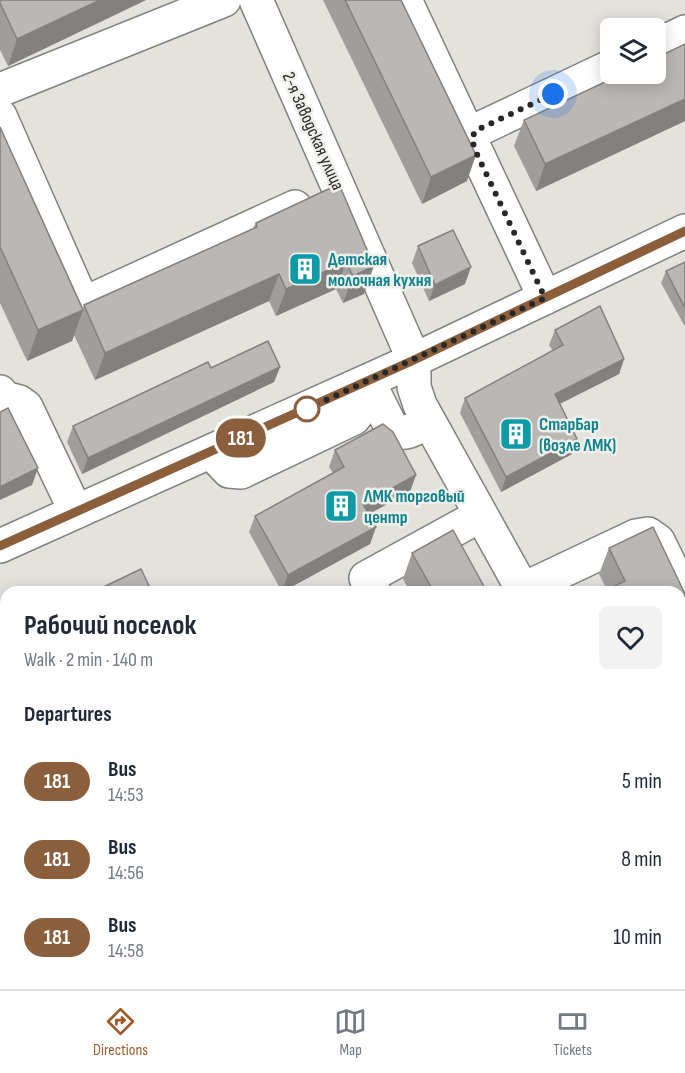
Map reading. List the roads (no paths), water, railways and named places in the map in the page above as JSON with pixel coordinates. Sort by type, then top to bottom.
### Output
[{"type":"street","points":[[0,90],[224,0]]},
{"type":"street","name":"2-я Заводская улица","points":[[256,0],[414,360]]},
{"type":"street","points":[[405,0],[545,298]]},
{"type":"street","points":[[666,41],[685,32]]},
{"type":"street","points":[[475,150],[472,139],[475,131],[600,72]]},
{"type":"street","points":[[0,116],[83,304],[338,187]]},
{"type":"street","points":[[0,546],[414,360],[685,231]]},
{"type":"street","points":[[414,360],[414,387],[428,422],[520,586]]},
{"type":"street","points":[[363,383],[393,431],[408,432],[428,422]]},
{"type":"street","points":[[0,392],[4,398],[19,402],[26,407],[76,512]]},
{"type":"street","points":[[371,586],[366,578],[481,515]]},
{"type":"street","points":[[533,586],[644,534],[658,541],[680,586]]},
{"type":"place","name":"Детская молочная кухня","points":[[305,269]]},
{"type":"place","name":"СтарБар (возле ЛМК)","points":[[516,434]]},
{"type":"place","name":"ЛМК торговый центр","points":[[341,506]]}]
